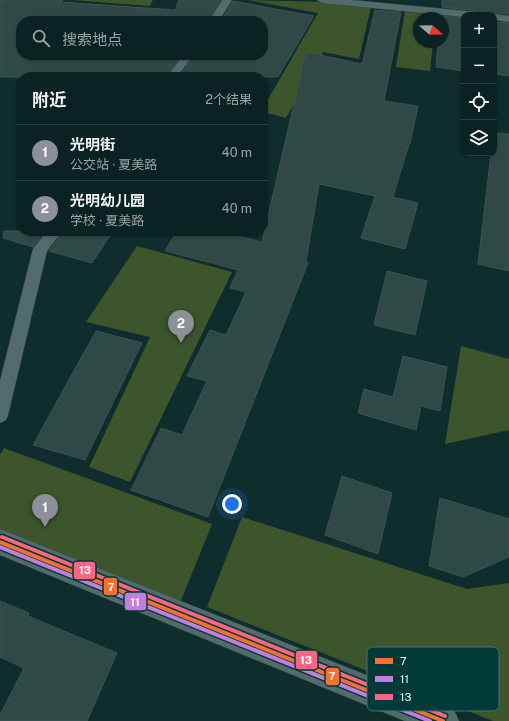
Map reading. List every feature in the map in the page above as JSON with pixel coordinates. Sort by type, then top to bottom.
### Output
[{"type":"street","points":[[0,542],[367,690]]},
{"type":"street","points":[[418,711],[443,721]]},
{"type":"lane","points":[[218,16],[227,0]]},
{"type":"lane","points":[[322,0],[461,13]]},
{"type":"lane","points":[[497,17],[509,18]]},
{"type":"lane","points":[[176,72],[184,60]]},
{"type":"lane","points":[[0,415],[40,249],[50,236]]},
{"type":"green space","points":[[72,0],[153,0],[150,6]]},
{"type":"green space","points":[[247,0],[330,2],[371,7],[359,59],[323,52],[286,118],[268,113],[268,99],[318,13]]},
{"type":"green space","points":[[405,10],[420,12],[413,12],[413,48],[432,48],[430,71],[396,67]]},
{"type":"green space","points":[[137,246],[232,272],[130,482],[89,467],[150,337],[86,322]]},
{"type":"green space","points":[[461,346],[509,359],[509,430],[445,444]]},
{"type":"green space","points":[[4,448],[212,524],[180,603],[0,531],[0,455]]},
{"type":"green space","points":[[242,517],[467,589],[509,583],[509,721],[493,721],[468,711],[499,711],[499,647],[367,647],[367,671],[207,607]]},
{"type":"building","points":[[0,0],[63,0],[61,2],[175,10],[179,0],[220,0],[211,16],[16,16],[16,60],[178,60],[169,72],[16,72],[16,77],[0,77]]},
{"type":"building","points":[[442,0],[509,0],[509,14],[497,12],[478,12],[442,7]]},
{"type":"building","points":[[233,1],[314,16],[278,77],[268,77],[268,72],[182,72],[191,60],[268,60],[268,16],[224,16]]},
{"type":"building","points":[[375,10],[401,12],[384,101],[418,106],[410,144],[393,197],[418,203],[405,249],[361,238],[375,196],[319,184],[306,262],[308,263],[208,517],[131,490],[161,428],[182,435],[207,381],[187,376],[210,330],[226,335],[246,292],[230,288],[238,270],[165,251],[174,236],[239,236],[262,242],[263,236],[268,236],[268,216],[306,52],[362,64]]},
{"type":"building","points":[[449,17],[461,18],[461,71],[436,67],[438,48],[449,48]]},
{"type":"building","points":[[497,22],[509,23],[509,76],[497,74]]},
{"type":"building","points":[[497,133],[509,134],[509,271],[478,264],[491,156],[497,156]]},
{"type":"building","points":[[4,231],[16,231],[16,236],[41,236],[33,247],[3,238]]},
{"type":"building","points":[[60,236],[110,236],[92,263],[49,251]]},
{"type":"building","points":[[387,271],[427,281],[415,335],[374,325]]},
{"type":"building","points":[[96,331],[142,343],[85,460],[33,445]]},
{"type":"building","points":[[403,356],[447,367],[440,411],[421,406],[416,430],[358,413],[364,389],[393,397]]},
{"type":"building","points":[[342,476],[392,493],[378,554],[325,535]]},
{"type":"building","points":[[440,498],[509,519],[509,557],[463,577],[429,566]]},
{"type":"building","points":[[0,601],[29,613],[28,616],[117,653],[87,721],[0,721],[0,715],[24,668],[0,657]]},
{"type":"transit line","name":"13","points":[[2,537],[367,684]]},
{"type":"transit line","name":"7","points":[[0,542],[367,690]]},
{"type":"transit line","name":"11","points":[[0,547],[367,696]]},
{"type":"transit line","name":"11","points":[[405,711],[430,721]]},
{"type":"transit line","name":"7","points":[[418,711],[443,721]]},
{"type":"transit line","name":"13","points":[[433,711],[445,716]]},
{"type":"place","name":"光明幼儿园","points":[[181,343]]},
{"type":"place","name":"光明街","points":[[45,527]]}]
